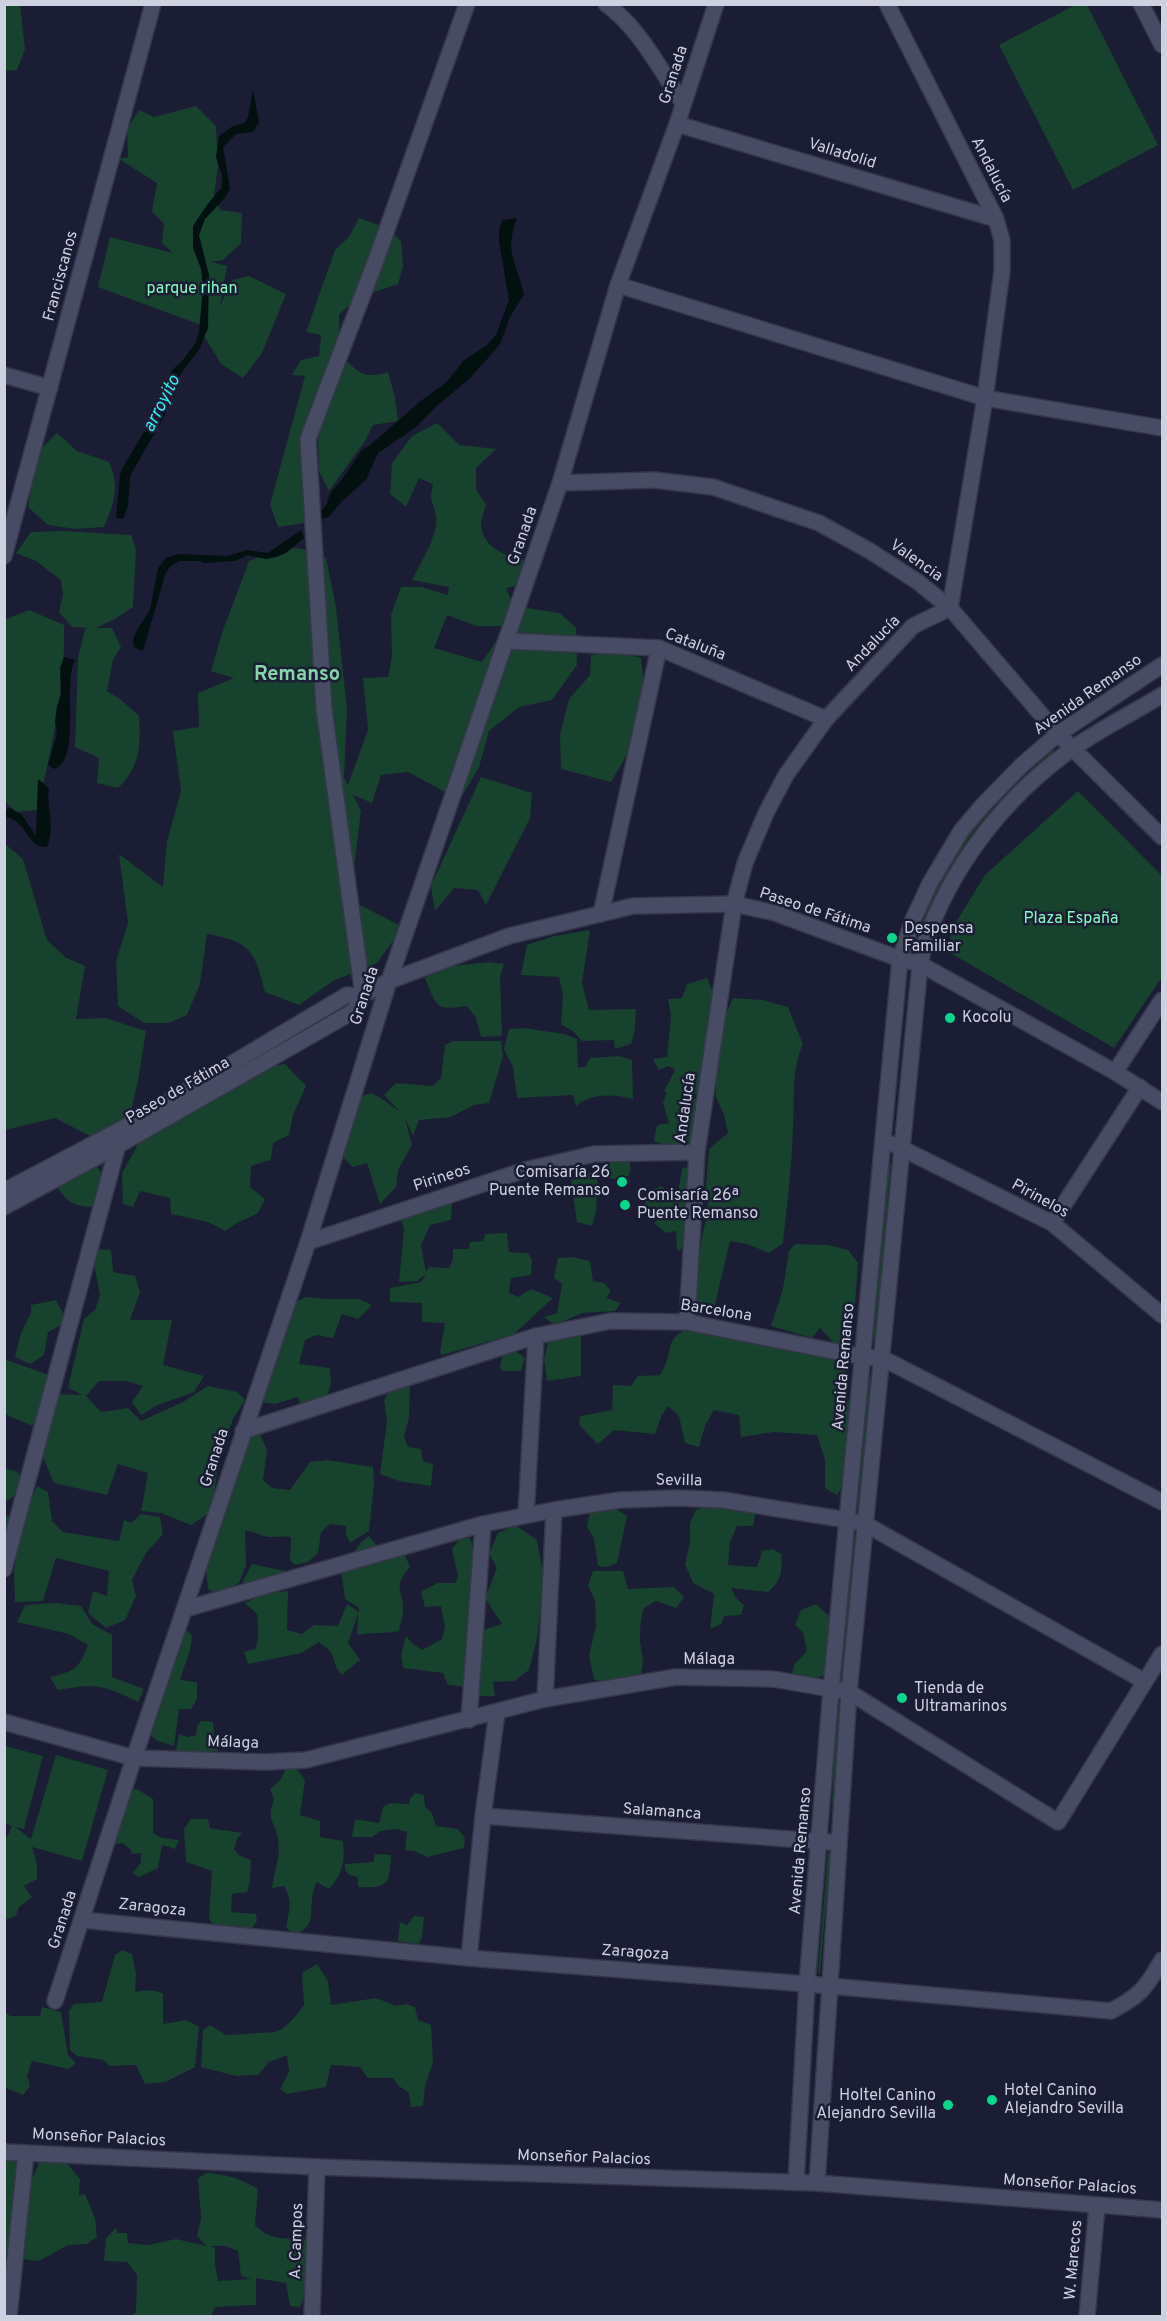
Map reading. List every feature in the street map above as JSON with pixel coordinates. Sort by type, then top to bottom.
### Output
[{"type":"street","points":[[362,996],[324,709],[308,439],[376,260],[467,4]]},
{"type":"street","points":[[606,4],[633,30],[683,103]]},
{"type":"street","name":"Granada","points":[[55,2001],[243,1431],[308,1242],[389,981],[560,483],[618,285],[677,124],[716,4]]},
{"type":"street","name":"Andalucía","points":[[687,1322],[697,1152],[734,904],[745,863],[765,813],[786,775],[826,718],[913,626],[950,608],[985,398],[1002,271],[1002,240],[996,219],[887,4]]},
{"type":"street","points":[[1141,4],[1162,45]]},
{"type":"street","name":"Franciscanos","points":[[4,556],[153,5]]},
{"type":"street","name":"Valladolid","points":[[677,124],[996,219]]},
{"type":"street","points":[[618,285],[985,398],[1162,428]]},
{"type":"street","points":[[4,375],[50,388]]},
{"type":"street","name":"Valencia","points":[[560,483],[654,480],[713,487],[746,497],[829,529],[870,551],[918,582],[950,608],[1058,734],[1162,837]]},
{"type":"street","name":"Cataluña","points":[[506,641],[659,648],[826,718]]},
{"type":"street","points":[[601,914],[659,648]]},
{"type":"street","name":"Avenida Remanso","points":[[796,2182],[807,1984],[831,1690],[900,959],[912,922],[930,883],[961,831],[1022,765],[1058,734],[1162,665]]},
{"type":"street","points":[[817,2183],[849,1692],[920,964],[933,921],[946,893],[976,844],[1025,790],[1072,749],[1162,696]]},
{"type":"street","name":"Paseo de Fátima","points":[[4,1207],[120,1138],[354,1011],[362,996],[389,981],[509,936],[633,906],[734,904],[775,913],[900,959],[920,964],[1115,1072],[1162,1102]]},
{"type":"street","points":[[1115,1072],[1162,1000]]},
{"type":"street","points":[[1052,1223],[1140,1087]]},
{"type":"street","points":[[4,1569],[120,1138]]},
{"type":"street","name":"Paseo de Fátima","points":[[4,1191],[120,1138]]},
{"type":"street","name":"Pirinelos","points":[[883,1140],[1052,1223],[1162,1314]]},
{"type":"street","name":"Pirineos","points":[[308,1242],[525,1170],[594,1154],[697,1152]]},
{"type":"street","name":"Barcelona","points":[[243,1431],[536,1336],[610,1321],[687,1322],[863,1357],[882,1358],[1162,1502]]},
{"type":"street","points":[[526,1515],[536,1336]]},
{"type":"street","name":"Sevilla","points":[[185,1609],[483,1524],[526,1515],[620,1500],[677,1498],[723,1500],[865,1524],[1144,1681]]},
{"type":"street","points":[[546,1699],[554,1510]]},
{"type":"street","points":[[469,1720],[483,1524]]},
{"type":"street","name":"Málaga","points":[[4,1722],[134,1758],[265,1762],[306,1760],[546,1699],[676,1677],[773,1679],[849,1692],[1058,1822],[1162,1654]]},
{"type":"street","points":[[469,1958],[483,1816],[497,1712]]},
{"type":"street","name":"Salamanca","points":[[483,1816],[838,1843]]},
{"type":"street","name":"Zaragoza","points":[[82,1920],[469,1958],[807,1984],[1111,2011],[1136,1998],[1162,1960]]},
{"type":"street","name":"Monseñor Palacios","points":[[4,2152],[317,2167],[817,2183],[1162,2210]]},
{"type":"street","points":[[9,2316],[26,2153]]},
{"type":"street","name":"A. Campos","points":[[312,2316],[317,2167]]},
{"type":"street","name":"W. Marecos","points":[[1087,2316],[1097,2206]]},
{"type":"green space","points":[[5,4],[20,5],[25,49],[17,70],[5,71]]},
{"type":"green space","points":[[1077,4],[1087,5],[1158,145],[1073,190],[999,45]]},
{"type":"green space","name":"parque rihan","points":[[196,106],[216,126],[218,166],[214,196],[220,210],[242,213],[241,243],[223,260],[211,262],[227,266],[220,306],[232,280],[249,276],[286,294],[262,353],[243,378],[221,364],[204,336],[209,328],[98,287],[110,237],[173,253],[162,243],[164,224],[152,211],[157,183],[119,159],[128,157],[127,129],[139,110],[154,117]]},
{"type":"green space","points":[[359,218],[387,228],[401,241],[403,266],[398,284],[362,296],[339,314],[340,355],[366,375],[388,372],[395,397],[398,421],[373,425],[365,441],[329,491],[319,471],[318,430],[304,429],[312,496],[305,523],[278,527],[270,505],[305,376],[292,375],[301,360],[319,356],[321,335],[306,332],[335,250],[349,237]]},
{"type":"green space","points":[[437,423],[459,445],[496,449],[476,468],[476,489],[486,505],[481,523],[483,533],[486,540],[497,550],[524,560],[521,585],[506,588],[514,606],[502,626],[476,626],[447,615],[434,648],[482,662],[497,640],[527,608],[560,613],[576,628],[577,665],[552,700],[519,707],[489,731],[479,767],[460,800],[408,772],[381,775],[372,803],[353,795],[361,811],[350,900],[403,927],[377,963],[333,981],[299,1005],[265,992],[253,957],[242,945],[207,934],[200,984],[187,1015],[169,1023],[144,1023],[118,1006],[116,961],[128,923],[119,854],[163,887],[167,841],[181,791],[173,731],[199,727],[198,693],[234,678],[211,671],[222,633],[249,561],[287,548],[304,549],[326,558],[336,607],[347,710],[344,778],[348,785],[368,730],[363,678],[388,677],[392,656],[391,615],[401,587],[422,587],[448,595],[449,587],[412,580],[435,532],[436,517],[431,499],[433,484],[419,478],[406,507],[390,494],[392,463],[412,436]]},
{"type":"green space","points":[[57,433],[77,451],[109,462],[115,487],[111,510],[104,527],[76,529],[48,525],[28,507],[37,453]]},
{"type":"green space","points":[[64,531],[131,535],[136,549],[133,607],[96,628],[112,628],[121,647],[113,660],[107,691],[139,716],[138,755],[131,772],[118,788],[97,783],[99,758],[75,747],[78,658],[85,629],[88,628],[72,627],[59,612],[63,595],[61,580],[36,561],[16,553],[31,532]]},
{"type":"green space","points":[[29,610],[64,625],[63,671],[52,742],[37,810],[16,812],[5,801],[4,620]]},
{"type":"green space","points":[[618,652],[641,658],[646,707],[631,748],[611,782],[561,769],[560,734],[569,699],[590,675],[591,655]]},
{"type":"green space","points":[[1053,750],[1055,752],[987,816],[968,840],[955,861],[924,926],[921,926],[930,899],[957,851],[974,829],[1012,788]]},
{"type":"green space","points":[[481,777],[532,793],[530,818],[486,905],[478,890],[454,888],[435,911],[431,886]]},
{"type":"green space","name":"Plaza España","points":[[1078,791],[1162,876],[1162,977],[1114,1048],[952,954],[950,932],[985,875]]},
{"type":"green space","points":[[4,843],[23,859],[47,940],[65,957],[85,966],[76,1019],[105,1018],[146,1031],[130,1115],[92,1137],[55,1118],[5,1130]]},
{"type":"green space","points":[[590,930],[582,983],[589,1010],[636,1009],[635,1029],[631,1044],[615,1049],[614,1040],[582,1041],[573,1031],[561,1024],[563,994],[559,977],[521,975],[527,945],[554,936]]},
{"type":"green space","points":[[489,962],[504,964],[500,977],[502,1036],[481,1037],[476,1018],[467,1006],[449,1008],[438,1005],[425,978],[444,965]]},
{"type":"green space","points":[[707,978],[714,995],[728,1007],[726,1014],[733,998],[763,1000],[788,1007],[803,1044],[795,1074],[792,1156],[783,1243],[769,1253],[747,1244],[730,1241],[714,1309],[698,1317],[694,1298],[708,1211],[706,1185],[709,1149],[728,1133],[724,1115],[716,1097],[716,1069],[699,1094],[686,1094],[697,1100],[700,1117],[694,1142],[665,1145],[654,1141],[657,1125],[669,1123],[663,1103],[667,1092],[664,1091],[675,1070],[669,1066],[659,1070],[653,1059],[667,1057],[671,1015],[668,999],[682,998],[687,984]]},
{"type":"green space","points":[[524,1028],[564,1034],[577,1039],[578,1068],[586,1066],[590,1058],[619,1056],[632,1060],[633,1099],[603,1096],[589,1099],[576,1106],[573,1095],[517,1098],[513,1067],[504,1049],[509,1029]]},
{"type":"green space","points":[[453,1041],[501,1041],[503,1056],[489,1103],[474,1105],[451,1117],[419,1120],[413,1136],[405,1118],[412,1145],[398,1170],[396,1187],[380,1204],[367,1163],[353,1167],[343,1157],[359,1097],[371,1093],[400,1112],[384,1095],[396,1083],[432,1086],[441,1078],[445,1045]]},
{"type":"green space","points":[[285,1064],[306,1086],[293,1115],[289,1135],[273,1143],[271,1160],[251,1166],[250,1187],[265,1199],[258,1213],[225,1231],[208,1222],[171,1214],[170,1198],[140,1191],[133,1207],[123,1204],[122,1173],[146,1130],[218,1098],[261,1068]]},
{"type":"green space","points":[[614,1145],[625,1150],[630,1162],[630,1173],[624,1179],[610,1178],[607,1164],[602,1162],[605,1148]]},
{"type":"green space","points":[[889,1161],[891,1163],[876,1340],[873,1341]]},
{"type":"green space","points":[[95,1164],[105,1178],[107,1188],[92,1207],[72,1203],[58,1188],[64,1175]]},
{"type":"green space","points":[[688,1167],[687,1246],[677,1251],[676,1231],[666,1233],[654,1223],[662,1215],[655,1216],[645,1204],[648,1191],[662,1186],[667,1193],[673,1195],[678,1193],[682,1168]]},
{"type":"green space","points":[[589,1172],[598,1181],[596,1212],[592,1226],[577,1222],[571,1180]]},
{"type":"green space","points":[[442,1200],[452,1204],[451,1220],[430,1225],[421,1245],[426,1272],[429,1267],[449,1268],[453,1259],[453,1249],[469,1249],[470,1242],[483,1241],[485,1234],[507,1233],[509,1252],[528,1253],[532,1260],[531,1275],[511,1278],[509,1293],[518,1297],[531,1289],[553,1298],[514,1334],[442,1355],[440,1352],[445,1323],[422,1322],[422,1303],[390,1302],[390,1288],[421,1282],[426,1274],[417,1281],[399,1282],[404,1229],[400,1217]]},
{"type":"green space","points":[[795,1244],[828,1245],[848,1250],[858,1263],[852,1345],[834,1343],[820,1328],[812,1338],[771,1326],[783,1289],[789,1251]]},
{"type":"green space","points":[[91,1249],[111,1250],[113,1272],[135,1276],[140,1292],[130,1320],[172,1320],[163,1365],[204,1376],[194,1392],[158,1405],[141,1415],[132,1402],[143,1386],[127,1381],[99,1381],[86,1396],[101,1412],[128,1408],[141,1421],[183,1402],[208,1386],[237,1392],[245,1400],[233,1419],[219,1456],[212,1511],[191,1525],[161,1513],[141,1511],[148,1473],[118,1464],[107,1495],[54,1483],[40,1450],[58,1394],[83,1395],[68,1388],[84,1319],[95,1310],[100,1295]]},
{"type":"green space","points":[[573,1257],[590,1261],[593,1281],[604,1283],[611,1291],[606,1298],[621,1303],[615,1311],[582,1313],[555,1325],[544,1317],[557,1313],[562,1284],[554,1278],[558,1258]]},
{"type":"green space","points":[[306,1297],[359,1299],[372,1305],[358,1319],[342,1314],[333,1338],[317,1335],[305,1340],[299,1364],[330,1368],[331,1383],[325,1404],[305,1411],[297,1397],[276,1404],[258,1402],[291,1304]]},
{"type":"green space","points":[[56,1300],[67,1322],[48,1332],[44,1355],[30,1364],[15,1357],[21,1333],[31,1313],[31,1305]]},
{"type":"green space","points":[[698,1324],[844,1362],[851,1423],[844,1452],[845,1482],[837,1495],[825,1488],[825,1460],[817,1435],[774,1432],[741,1437],[739,1415],[714,1410],[705,1426],[699,1447],[685,1443],[679,1416],[668,1406],[655,1434],[614,1430],[598,1444],[579,1425],[580,1416],[612,1410],[613,1385],[631,1386],[638,1376],[660,1375],[673,1340]]},
{"type":"green space","points":[[581,1329],[581,1376],[547,1381],[544,1360],[548,1341]]},
{"type":"green space","points":[[513,1349],[525,1358],[521,1371],[502,1371],[500,1366],[504,1352]]},
{"type":"green space","points":[[4,1359],[49,1375],[42,1410],[32,1426],[5,1414]]},
{"type":"green space","points":[[871,1377],[859,1506],[857,1507],[869,1378]]},
{"type":"green space","points":[[410,1381],[409,1417],[404,1437],[408,1447],[421,1449],[423,1461],[433,1464],[431,1486],[399,1481],[380,1474],[387,1422],[384,1400],[392,1386]]},
{"type":"green space","points":[[259,1432],[267,1450],[263,1480],[272,1488],[290,1490],[310,1462],[327,1460],[373,1467],[374,1484],[369,1531],[350,1543],[346,1534],[346,1526],[330,1524],[321,1532],[318,1553],[308,1562],[295,1565],[290,1560],[291,1537],[267,1537],[245,1531],[246,1565],[239,1583],[217,1595],[208,1589],[206,1569],[246,1440]]},
{"type":"green space","points":[[4,1468],[18,1472],[26,1489],[5,1502]]},
{"type":"green space","points":[[37,1486],[48,1492],[52,1521],[63,1532],[119,1541],[124,1520],[131,1523],[141,1514],[160,1517],[163,1534],[146,1553],[132,1580],[136,1596],[125,1620],[106,1628],[88,1613],[93,1591],[107,1596],[109,1571],[56,1558],[43,1601],[15,1602],[16,1558],[5,1572],[4,1515],[23,1520]]},
{"type":"green space","points":[[711,1504],[756,1509],[753,1526],[737,1526],[730,1542],[728,1565],[756,1567],[762,1551],[773,1549],[781,1554],[782,1566],[778,1580],[768,1592],[731,1588],[736,1598],[744,1605],[741,1615],[724,1616],[721,1624],[710,1629],[714,1594],[693,1583],[685,1564],[690,1543],[690,1523],[696,1510]]},
{"type":"green space","points":[[609,1505],[627,1516],[617,1563],[607,1567],[598,1566],[594,1539],[587,1526],[590,1512]]},
{"type":"green space","points":[[515,1525],[537,1540],[544,1578],[537,1639],[529,1670],[514,1681],[493,1682],[495,1696],[478,1696],[467,1687],[448,1685],[443,1673],[403,1668],[401,1655],[406,1636],[422,1650],[442,1639],[445,1627],[441,1606],[425,1607],[421,1592],[438,1583],[455,1583],[458,1576],[452,1549],[462,1536],[471,1539],[476,1570],[480,1631],[502,1624],[485,1598],[497,1568],[489,1554],[498,1533]]},
{"type":"green space","points":[[369,1536],[378,1547],[404,1553],[410,1567],[404,1574],[400,1585],[403,1617],[399,1631],[357,1635],[358,1614],[348,1643],[360,1660],[342,1675],[337,1669],[331,1652],[319,1642],[301,1653],[248,1664],[244,1652],[255,1649],[258,1641],[258,1627],[257,1614],[245,1603],[261,1595],[245,1599],[242,1583],[252,1564],[285,1571],[288,1580],[270,1593],[288,1591],[287,1630],[302,1634],[314,1625],[338,1626],[347,1604],[359,1612],[359,1608],[345,1599],[341,1571],[360,1544]]},
{"type":"green space","points":[[855,1537],[843,1673],[841,1673],[853,1538]]},
{"type":"green space","points":[[593,1571],[623,1571],[628,1589],[674,1587],[684,1597],[676,1608],[656,1601],[644,1608],[640,1629],[643,1663],[641,1675],[605,1683],[594,1679],[589,1656],[596,1626],[595,1601],[588,1585]]},
{"type":"green space","points":[[56,1603],[81,1606],[92,1624],[112,1635],[112,1677],[144,1689],[138,1702],[100,1687],[58,1690],[50,1677],[75,1668],[88,1645],[69,1634],[17,1622],[25,1605]]},
{"type":"green space","points":[[816,1604],[833,1623],[831,1674],[815,1678],[791,1677],[794,1665],[807,1651],[803,1632],[795,1625],[801,1610]]},
{"type":"green space","points":[[183,1627],[192,1635],[192,1641],[180,1680],[197,1682],[197,1699],[191,1709],[179,1709],[174,1746],[158,1741],[147,1733]]},
{"type":"green space","points":[[838,1710],[840,1712],[831,1823],[836,1712]]},
{"type":"green space","points":[[201,1721],[213,1722],[215,1743],[221,1744],[217,1751],[176,1751],[179,1734],[188,1737],[196,1735],[197,1726]]},
{"type":"green space","points":[[5,1746],[43,1756],[24,1829],[15,1827],[31,1839],[56,1755],[108,1770],[82,1861],[32,1847],[37,1864],[37,1879],[24,1886],[32,1897],[19,1907],[16,1916],[5,1920],[5,1837],[12,1826],[5,1824]]},
{"type":"green space","points":[[286,1769],[297,1769],[305,1780],[300,1815],[320,1821],[320,1837],[343,1841],[344,1848],[342,1867],[337,1878],[329,1889],[316,1882],[312,1895],[310,1922],[305,1929],[294,1935],[286,1927],[289,1906],[287,1891],[284,1886],[272,1888],[279,1846],[271,1817],[274,1799],[270,1789],[280,1780]]},
{"type":"green space","points":[[137,1789],[153,1799],[153,1833],[162,1838],[179,1840],[175,1849],[162,1845],[158,1868],[139,1877],[133,1873],[141,1862],[141,1853],[131,1854],[131,1850],[123,1843],[113,1844],[118,1820],[125,1812],[127,1790]]},
{"type":"green space","points":[[415,1793],[424,1795],[425,1807],[432,1813],[436,1826],[458,1829],[465,1838],[464,1848],[427,1857],[415,1851],[405,1850],[407,1832],[396,1829],[380,1831],[372,1837],[352,1837],[355,1819],[379,1823],[383,1807],[390,1803],[409,1804]]},
{"type":"green space","points":[[191,1819],[208,1819],[210,1828],[242,1833],[234,1849],[240,1856],[251,1860],[250,1880],[247,1892],[232,1894],[231,1912],[256,1914],[257,1921],[251,1929],[215,1928],[209,1918],[212,1871],[186,1862],[184,1829]]},
{"type":"green space","points":[[828,1851],[830,1853],[820,1973],[818,1974]]},
{"type":"green space","points":[[375,1854],[391,1855],[388,1878],[385,1883],[376,1887],[358,1887],[358,1877],[349,1875],[345,1870],[345,1864],[373,1862]]},
{"type":"green space","points":[[414,1916],[424,1917],[419,1944],[398,1941],[400,1922],[407,1925]]},
{"type":"green space","points":[[122,1950],[132,1954],[136,1974],[135,1992],[149,1990],[163,1994],[163,2024],[186,2020],[199,2027],[195,2067],[165,2082],[145,2084],[136,2065],[109,2066],[104,2060],[77,2056],[70,2050],[69,2011],[74,2004],[102,2002],[115,1955]]},
{"type":"green space","points":[[317,1964],[328,1981],[331,2005],[376,1998],[396,2006],[406,2004],[415,2007],[418,2020],[431,2025],[433,2062],[425,2086],[423,2106],[411,2107],[409,2093],[393,2078],[368,2078],[360,2067],[331,2065],[326,2087],[287,2094],[280,2089],[289,2072],[287,2055],[269,2062],[258,2075],[236,2076],[201,2067],[203,2030],[210,2025],[226,2035],[274,2032],[282,2029],[304,2005],[302,1973]]},
{"type":"green space","points":[[42,2007],[61,2012],[68,2055],[76,2063],[68,2069],[32,2061],[27,2076],[30,2086],[23,2095],[6,2088],[5,2012],[10,2016],[40,2016]]},
{"type":"green space","points":[[4,2157],[17,2159],[24,2174],[9,2260],[5,2261]]},
{"type":"green space","points":[[65,2161],[80,2179],[79,2195],[85,2194],[95,2218],[97,2237],[87,2244],[68,2245],[39,2261],[21,2259],[28,2189],[39,2163]]},
{"type":"green space","points":[[207,2173],[227,2176],[258,2189],[255,2225],[271,2236],[304,2238],[319,2256],[300,2307],[290,2306],[286,2283],[256,2278],[256,2305],[215,2307],[211,2316],[132,2316],[136,2312],[137,2275],[127,2262],[104,2261],[106,2238],[116,2228],[118,2233],[127,2233],[128,2243],[148,2245],[176,2239],[206,2246],[197,2236],[201,2218],[198,2178]],"holes":[[[210,2246],[225,2246],[238,2251],[241,2276],[251,2279],[218,2281],[215,2248]]]},
{"type":"water","name":"arroyito","points":[[253,90],[259,122],[253,132],[236,134],[223,147],[230,189],[205,219],[199,235],[209,275],[208,327],[200,348],[180,375],[165,415],[130,476],[128,506],[123,519],[116,518],[120,475],[123,467],[151,420],[172,370],[195,344],[199,332],[203,286],[201,269],[193,248],[193,226],[222,187],[222,176],[216,157],[219,136],[233,126],[244,123],[248,117]]},
{"type":"water","points":[[517,218],[511,249],[524,294],[510,317],[500,344],[468,380],[415,428],[378,453],[366,480],[342,501],[330,516],[322,519],[320,512],[327,504],[330,493],[362,450],[447,382],[464,360],[487,345],[496,335],[509,300],[499,229],[502,220]]},
{"type":"water","points":[[301,530],[304,538],[286,553],[276,557],[266,559],[247,555],[235,561],[204,563],[180,561],[172,565],[166,572],[143,651],[134,647],[133,640],[137,630],[150,610],[158,568],[166,558],[178,554],[228,556],[247,550],[268,553]]},
{"type":"water","points":[[64,657],[75,660],[70,685],[70,737],[62,763],[54,769],[48,765],[57,734],[55,721],[61,695],[60,668]]},
{"type":"water","points":[[38,779],[49,788],[51,832],[47,847],[40,847],[31,840],[19,824],[4,816],[5,810],[10,808],[22,815],[36,836]]},
{"type":"place","name":"Despensa Familiar","points":[[892,938]]},
{"type":"place","name":"Kocolu","points":[[950,1018]]},
{"type":"place","name":"Comisaría 26 Puente Remanso","points":[[622,1182]]},
{"type":"place","name":"Comisaría 26ª Puente Remanso","points":[[625,1205]]},
{"type":"place","name":"Tienda de Ultramarinos","points":[[902,1698]]},
{"type":"place","name":"Hotel Canino Alejandro Sevilla","points":[[992,2100]]},
{"type":"place","name":"Holtel Canino Alejandro Sevilla","points":[[948,2105]]},
{"type":"district","name":"Remanso","points":[[297,675]]}]
